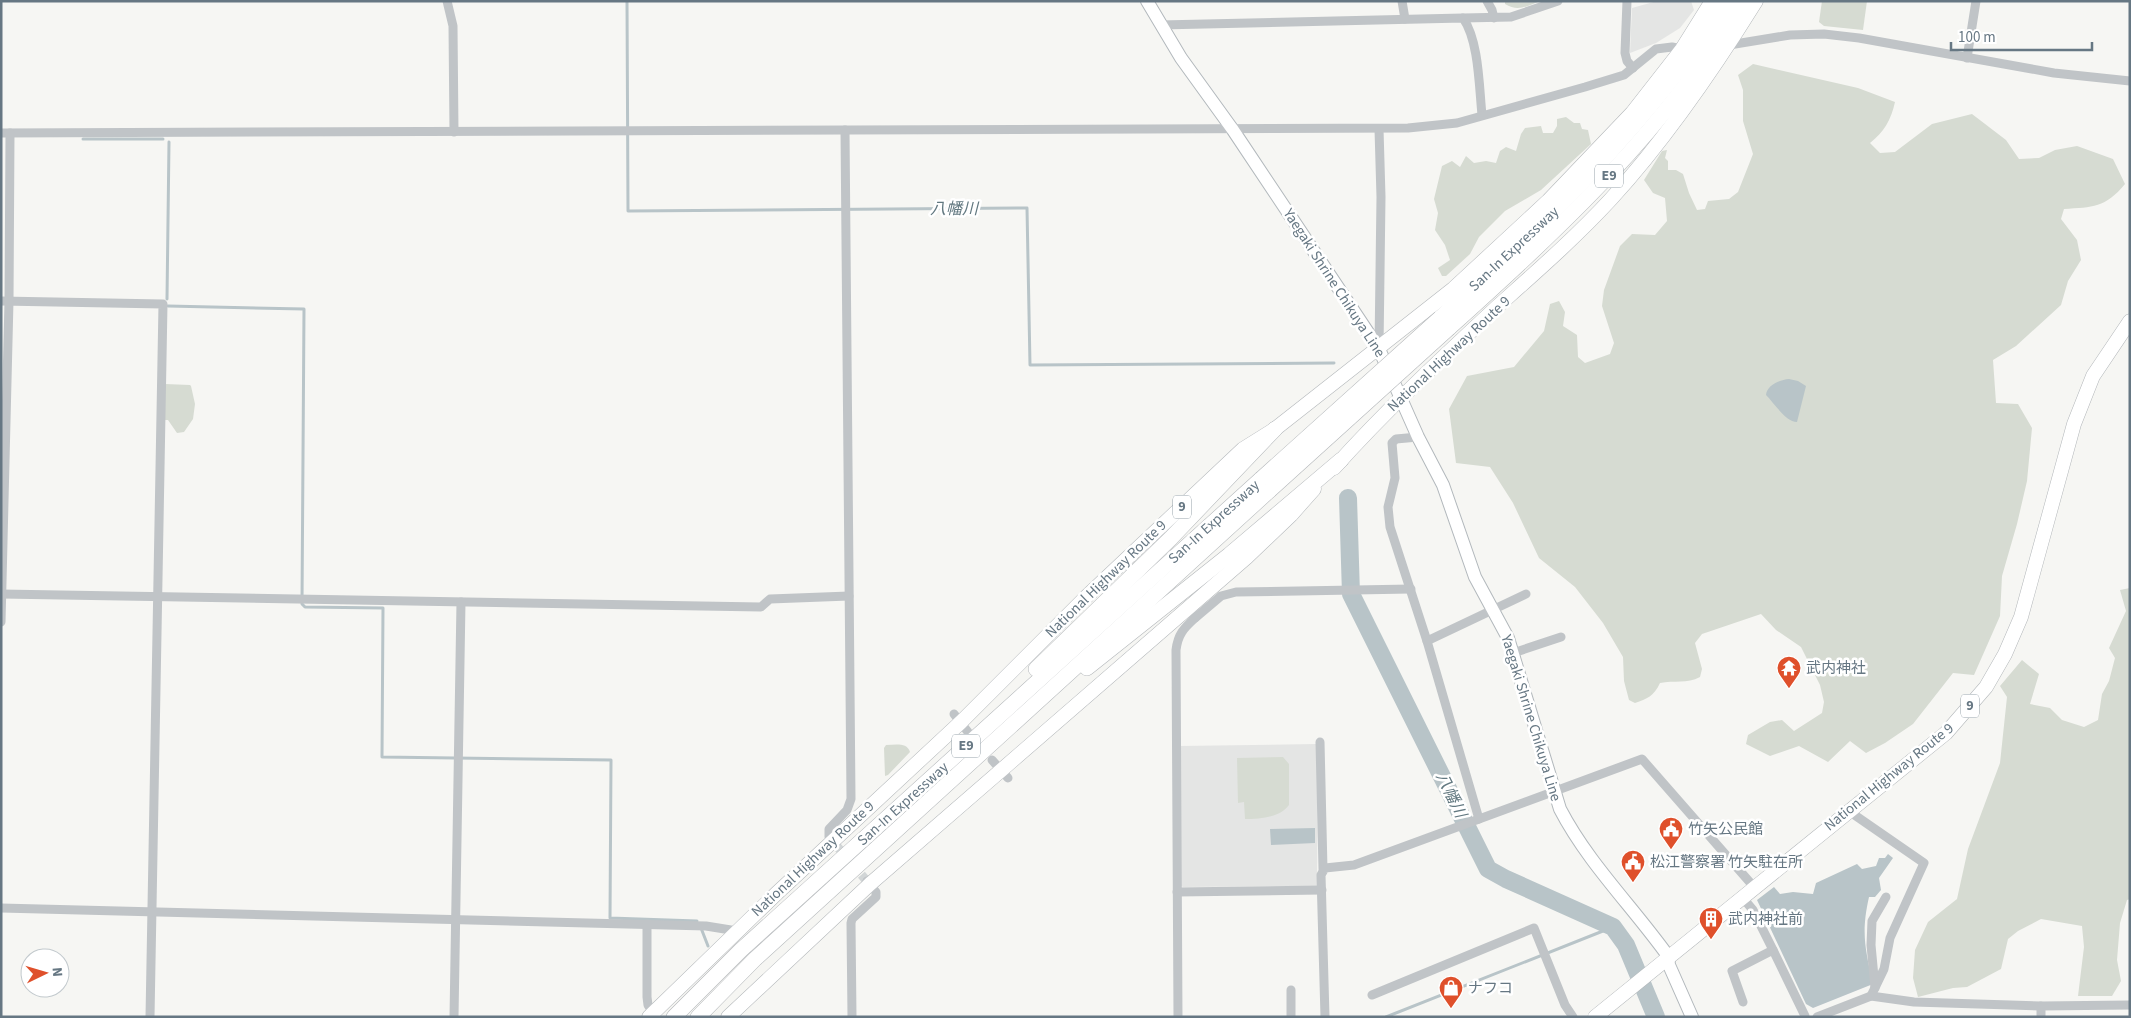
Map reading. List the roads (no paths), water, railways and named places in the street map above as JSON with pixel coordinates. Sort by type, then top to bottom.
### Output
[{"type":"highway","name":"National Highway Route 9","points":[[653,1015],[737,931],[834,843],[961,723],[1086,597],[1242,449],[1275,429],[1379,349],[1453,289],[1548,201],[1632,113],[1682,49],[1712,1]]},
{"type":"highway","name":"San-In Expressway","points":[[1445,323],[1619,144],[1680,71],[1726,1]]},
{"type":"highway","name":"San-In Expressway","points":[[674,1017],[741,950],[957,755],[1445,323],[1559,227],[1629,156],[1691,80],[1720,40],[1743,1]]},
{"type":"highway","name":"National Highway Route 9","points":[[728,1017],[868,882],[1000,769],[1192,614],[1271,536],[1364,433],[1610,200],[1646,158],[1729,45],[1756,1]]},
{"type":"highway","name":"National Highway Route 9","points":[[1595,1017],[1742,896],[1946,733],[1986,687],[2005,654],[2021,617],[2074,424],[2093,376],[2130,321]]},
{"type":"highway","points":[[957,755],[1036,670],[1171,538],[1275,429]]},
{"type":"highway","points":[[914,814],[952,785],[1071,681],[1228,555],[1341,460]]},
{"type":"highway","name":"San-In Expressway","points":[[698,1017],[755,959],[914,814],[1265,484]]},
{"type":"main road","name":"Yaegaki Shrine Chikuya Line","points":[[1146,1],[1160,25],[1379,349],[1418,437],[1443,485],[1475,577],[1508,638],[1560,809],[1574,834],[1668,956]]},
{"type":"main road","points":[[1668,956],[1669,965],[1692,1017]]},
{"type":"street","points":[[448,1],[453,26],[454,132]]},
{"type":"street","points":[[1402,1],[1405,19]]},
{"type":"street","points":[[1486,1],[1492,10],[1494,18]]},
{"type":"street","points":[[1160,25],[1511,17],[1558,1]]},
{"type":"street","points":[[1627,1],[1625,53],[1627,61],[1632,68]]},
{"type":"street","points":[[1967,58],[1976,1]]},
{"type":"street","points":[[1463,18],[1469,27],[1472,40],[1482,115]]},
{"type":"street","points":[[1729,45],[1790,35],[1824,34],[1859,38],[2054,73],[2130,81]]},
{"type":"street","points":[[1,622],[5,133],[1143,128],[1232,130],[1379,129],[1456,123],[1585,87],[1624,74],[1656,49],[1672,47],[1682,49]]},
{"type":"street","points":[[1379,129],[1381,197],[1379,349]]},
{"type":"street","points":[[834,843],[829,837],[829,829],[847,810],[851,799],[845,130]]},
{"type":"street","points":[[5,301],[163,304],[150,1017]]},
{"type":"street","points":[[1418,437],[1396,439],[1392,443],[1395,478],[1388,507],[1390,527],[1427,641],[1478,819]]},
{"type":"street","points":[[1178,1017],[1176,650],[1177,639],[1181,630],[1192,614],[1221,596],[1236,592],[1411,589]]},
{"type":"street","points":[[2,594],[761,607],[770,599],[848,596]]},
{"type":"street","points":[[1427,641],[1494,611],[1526,594]]},
{"type":"street","points":[[454,1017],[461,602]]},
{"type":"street","points":[[1513,654],[1561,637]]},
{"type":"street","points":[[1320,742],[1325,1017]]},
{"type":"street","points":[[1323,869],[1328,866],[1354,865],[1642,759],[1754,887]]},
{"type":"street","points":[[1850,809],[1856,816],[1924,862],[1890,938],[1884,969],[1873,992]]},
{"type":"street","points":[[852,1017],[851,923],[852,919],[876,897],[876,892],[868,882]]},
{"type":"street","points":[[1177,892],[1322,890]]},
{"type":"street","points":[[1742,896],[1752,910],[1805,1016],[1812,1017]]},
{"type":"street","points":[[1873,992],[1872,921],[1886,897]]},
{"type":"street","points":[[1,908],[647,924],[706,926],[737,931]]},
{"type":"street","points":[[647,924],[647,997],[648,1005],[653,1015]]},
{"type":"street","points":[[1372,995],[1534,928],[1565,1005],[1573,1017]]},
{"type":"street","points":[[1743,1002],[1732,971],[1773,950]]},
{"type":"street","points":[[1291,990],[1291,1017]]},
{"type":"street","points":[[1817,1017],[1873,992],[1914,1002],[2041,1006],[2130,1005]]},
{"type":"street","points":[[2041,1006],[2041,1017]]},
{"type":"waterway","name":"八幡川","points":[[627,1],[628,211],[1027,208],[1030,365],[1334,363]]},
{"type":"waterway","points":[[83,139],[163,139]]},
{"type":"waterway","points":[[167,299],[169,142]]},
{"type":"waterway","points":[[168,306],[304,309],[302,604],[305,607],[383,608],[382,757],[611,760],[610,918],[697,921]]},
{"type":"waterway","name":"八幡川","points":[[1348,498],[1351,594],[1488,869],[1613,927],[1626,945],[1656,1017]]},
{"type":"waterway","points":[[1386,1017],[1613,927]]},
{"type":"waterway","points":[[701,928],[708,946]]},
{"type":"tunnel","points":[[835,844],[866,880]]},
{"type":"place","name":"武内神社","points":[[1789,689]]},
{"type":"place","name":"竹矢公民館","points":[[1671,850]]},
{"type":"place","name":"松江警察署 竹矢駐在所","points":[[1633,883]]},
{"type":"place","name":"武内神社前","points":[[1711,940]]},
{"type":"place","name":"ナフコ","points":[[1451,1009]]}]
